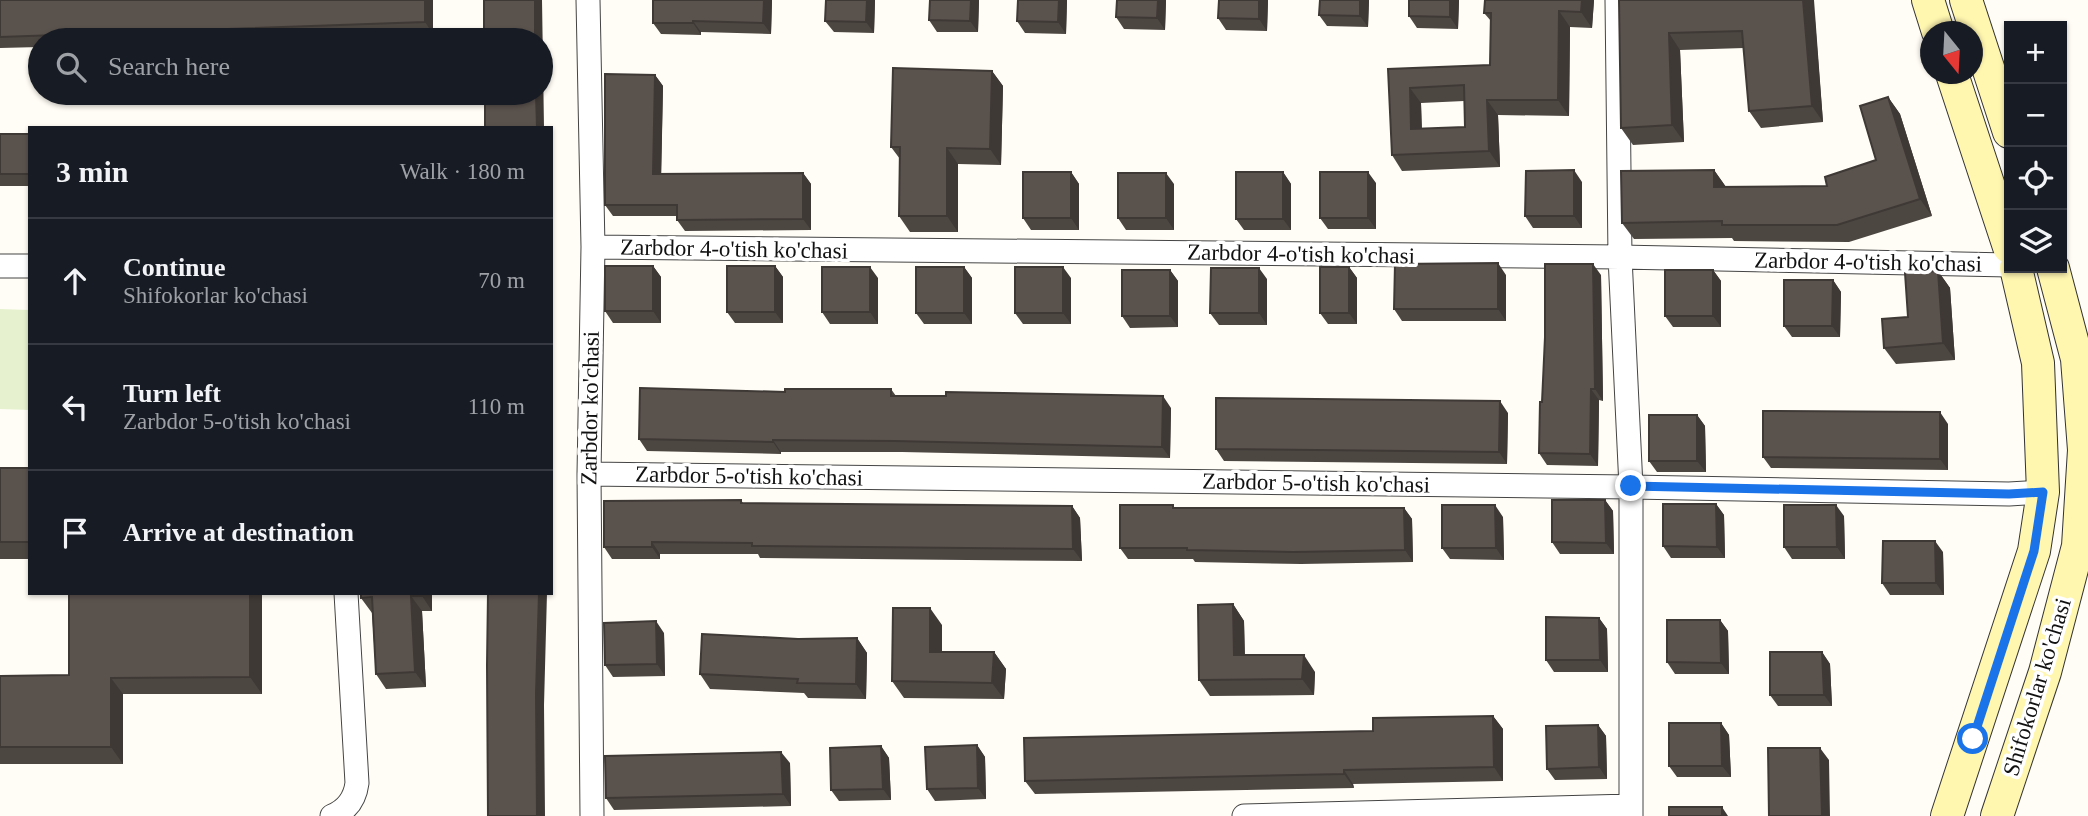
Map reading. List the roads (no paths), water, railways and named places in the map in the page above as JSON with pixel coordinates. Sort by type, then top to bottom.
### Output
[{"type":"main road","points":[[1928,0],[1935,21]]},
{"type":"main road","points":[[1966,0],[2004,117]]},
{"type":"main road","points":[[1955,84],[2004,232]]},
{"type":"main road","name":"Shifokorlar ko'chasi","points":[[1949,808],[2034,551],[2043,492],[2038,363],[2017,273]]},
{"type":"main road","name":"Shifokorlar ko'chasi","points":[[1995,816],[2045,672],[2078,545],[2084,450],[2077,359],[2054,273]]},
{"type":"main road","points":[[1949,808],[1995,816]]},
{"type":"street","name":"Zarbdor ko'chasi","points":[[588,0],[593,247],[589,474],[592,816]]},
{"type":"street","points":[[1244,816],[1631,811],[1631,486],[1620,257],[1617,0]]},
{"type":"street","name":"Zarbdor 4-o'tish ko'chasi","points":[[593,247],[1620,257],[2004,265]]},
{"type":"street","points":[[0,267],[28,266]]},
{"type":"street","name":"Zarbdor 5-o'tish ko'chasi","points":[[589,474],[1631,486],[2009,494],[2043,492]]},
{"type":"street","points":[[332,816],[348,805],[358,783],[346,595]]}]
